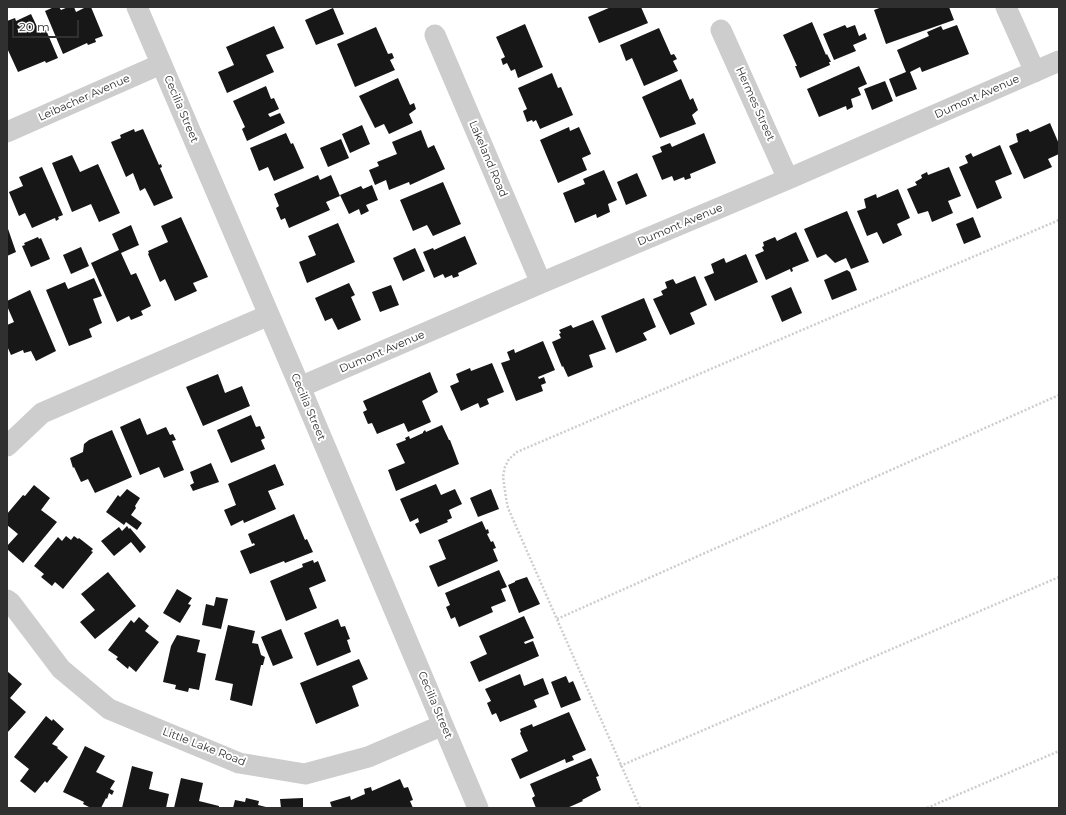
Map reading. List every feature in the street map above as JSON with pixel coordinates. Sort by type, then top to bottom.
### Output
[{"type":"street","name":"Cecilia Street","points":[[137,7],[478,808]]},
{"type":"street","points":[[1006,7],[1035,72]]},
{"type":"street","name":"Hermes Street","points":[[721,30],[788,180]]},
{"type":"street","name":"Lakeland Road","points":[[435,35],[541,283]]},
{"type":"street","name":"Dumont Avenue","points":[[300,387],[541,283],[788,180],[1059,61]]},
{"type":"street","name":"Leibacher Avenue","points":[[7,132],[161,64]]},
{"type":"street","points":[[7,446],[42,413],[269,315]]},
{"type":"street","name":"Little Lake Road","points":[[7,600],[11,603],[61,669],[109,709],[239,763],[305,774],[368,757],[443,725]]},
{"type":"path","points":[[640,808],[620,766],[508,508],[503,477],[505,467],[509,459],[517,452],[1059,220]]},
{"type":"path","points":[[557,619],[1059,396]]},
{"type":"path","points":[[620,766],[1059,576]]},
{"type":"path","points":[[927,808],[1059,751]]},
{"type":"building","points":[[54,7],[59,7],[61,10],[68,7],[74,7],[76,12],[86,7],[91,7],[103,36],[95,39],[96,42],[88,45],[87,43],[63,54],[45,11]]},
{"type":"building","points":[[611,7],[641,7],[648,23],[599,43],[588,17]]},
{"type":"building","points":[[882,7],[949,7],[954,20],[886,44],[874,10]]},
{"type":"building","points":[[333,8],[344,34],[316,45],[305,20]]},
{"type":"building","points":[[31,14],[40,33],[46,30],[58,58],[46,63],[45,61],[18,72],[7,48],[7,21],[15,18],[16,21]]},
{"type":"building","points":[[812,22],[826,55],[827,54],[831,62],[829,62],[830,65],[800,78],[795,66],[797,66],[783,35]]},
{"type":"building","points":[[525,24],[543,67],[518,78],[515,69],[511,71],[507,63],[503,65],[501,59],[505,57],[496,37]]},
{"type":"building","points":[[845,25],[847,28],[855,25],[859,36],[865,33],[867,39],[853,45],[856,51],[834,60],[823,34]]},
{"type":"building","points":[[957,25],[969,54],[922,72],[920,67],[910,72],[917,89],[896,97],[889,79],[906,72],[897,50],[929,36],[927,32],[941,26],[943,30]]},
{"type":"building","points":[[274,26],[284,48],[266,55],[274,72],[227,93],[218,72],[234,65],[226,47]]},
{"type":"building","points":[[376,27],[388,54],[392,53],[394,58],[390,60],[395,70],[355,87],[337,44]]},
{"type":"building","points":[[659,28],[671,55],[674,54],[677,59],[673,61],[678,71],[644,86],[632,58],[626,61],[620,45]]},
{"type":"building","points":[[859,66],[867,84],[858,88],[861,95],[851,99],[853,107],[847,110],[846,106],[819,117],[807,89]]},
{"type":"building","points":[[552,73],[558,88],[561,87],[573,115],[540,129],[536,120],[533,122],[532,120],[527,122],[523,111],[527,109],[518,88]]},
{"type":"building","points":[[398,78],[410,105],[414,103],[416,109],[409,114],[413,123],[389,134],[384,124],[375,128],[359,96]]},
{"type":"building","points":[[681,79],[690,100],[693,98],[698,110],[692,115],[696,124],[660,138],[642,97]]},
{"type":"building","points":[[885,81],[893,101],[872,110],[864,89]]},
{"type":"building","points":[[266,86],[271,99],[274,98],[279,109],[268,114],[270,117],[280,113],[285,123],[247,141],[242,129],[245,127],[233,101]]},
{"type":"building","points":[[1050,123],[1059,144],[1059,154],[1048,159],[1052,167],[1024,179],[1009,146],[1018,142],[1016,134],[1028,129],[1030,132]]},
{"type":"building","points":[[362,125],[370,144],[350,153],[342,134]]},
{"type":"building","points":[[569,127],[570,131],[579,127],[591,154],[582,158],[587,170],[558,183],[540,140]]},
{"type":"building","points":[[134,129],[135,132],[143,129],[159,165],[161,164],[162,167],[160,168],[173,198],[154,206],[145,188],[140,191],[133,173],[126,177],[111,142],[121,138],[120,135]]},
{"type":"building","points":[[421,130],[428,148],[434,145],[445,169],[410,185],[409,182],[389,190],[386,180],[375,185],[369,170],[379,166],[377,162],[397,154],[392,142]]},
{"type":"building","points":[[286,133],[291,144],[293,143],[304,168],[274,181],[268,167],[259,171],[250,148]]},
{"type":"building","points":[[704,133],[716,163],[690,174],[691,178],[685,180],[684,177],[674,181],[672,176],[662,180],[652,156],[662,152],[660,147],[670,143],[672,147]]},
{"type":"building","points":[[341,139],[349,158],[328,167],[320,148]]},
{"type":"building","points":[[1000,145],[1012,174],[995,181],[1002,198],[977,209],[959,167],[968,163],[965,156],[971,153],[973,157]]},
{"type":"building","points":[[72,155],[80,172],[98,164],[120,213],[99,222],[91,204],[72,212],[52,163]]},
{"type":"building","points":[[42,167],[63,215],[58,217],[59,219],[56,221],[55,218],[32,228],[25,213],[19,216],[9,192],[23,186],[19,177]]},
{"type":"building","points":[[949,167],[961,196],[948,201],[953,213],[932,222],[928,211],[918,214],[907,189],[917,185],[915,182],[922,178],[921,175],[927,172],[928,175]]},
{"type":"building","points":[[604,170],[617,200],[608,204],[610,212],[597,218],[596,214],[575,223],[563,193],[585,184],[583,179]]},
{"type":"building","points":[[637,173],[647,196],[626,205],[617,182]]},
{"type":"building","points":[[318,175],[320,180],[331,175],[340,196],[326,202],[330,210],[289,228],[285,218],[281,220],[276,208],[279,206],[274,194]]},
{"type":"building","points":[[443,182],[461,224],[433,236],[427,225],[413,231],[400,200]]},
{"type":"building","points":[[372,185],[378,200],[366,205],[369,211],[361,215],[359,209],[349,214],[340,195],[361,186],[363,189]]},
{"type":"building","points":[[898,189],[910,218],[897,224],[902,235],[883,244],[877,232],[867,236],[857,211],[866,208],[864,199],[876,194],[877,198]]},
{"type":"building","points":[[847,211],[869,262],[851,269],[846,258],[835,263],[826,254],[817,258],[804,229]]},
{"type":"building","points":[[181,217],[208,277],[193,283],[197,291],[175,301],[165,279],[160,282],[148,251],[168,242],[161,226]]},
{"type":"building","points":[[973,217],[981,237],[964,244],[956,224]]},
{"type":"building","points":[[338,223],[355,262],[307,283],[299,262],[316,255],[308,236]]},
{"type":"building","points":[[131,225],[139,245],[121,253],[131,275],[136,273],[151,306],[141,311],[143,315],[131,320],[129,316],[117,322],[91,263],[119,250],[112,234]]},
{"type":"building","points":[[7,226],[16,252],[7,256]]},
{"type":"building","points":[[796,232],[809,261],[792,268],[793,271],[791,272],[790,269],[766,280],[755,255],[764,251],[762,247],[764,246],[763,242],[775,237],[777,241]]},
{"type":"building","points":[[465,236],[477,264],[458,273],[459,276],[453,278],[452,275],[445,278],[443,274],[434,278],[423,252],[433,248],[434,250]]},
{"type":"building","points":[[38,237],[39,239],[41,238],[50,259],[31,267],[22,246],[25,245],[24,243]]},
{"type":"building","points":[[81,247],[89,266],[71,274],[63,255]]},
{"type":"building","points":[[415,248],[425,271],[403,281],[393,258]]},
{"type":"building","points":[[746,254],[758,282],[715,301],[704,277],[714,273],[711,264],[724,258],[726,263]]},
{"type":"building","points":[[847,270],[850,272],[857,290],[832,300],[824,280]]},
{"type":"building","points":[[695,276],[707,305],[690,313],[695,324],[670,335],[653,299],[663,295],[661,291],[667,288],[665,282],[673,279],[676,284]]},
{"type":"building","points":[[94,278],[102,296],[93,299],[102,323],[89,329],[92,337],[69,346],[46,290],[65,282],[68,289]]},
{"type":"building","points":[[349,283],[355,295],[351,297],[361,320],[338,330],[332,318],[325,321],[315,298]]},
{"type":"building","points":[[391,285],[399,305],[380,312],[372,292]]},
{"type":"building","points":[[791,287],[802,313],[782,322],[771,296]]},
{"type":"building","points":[[30,290],[56,351],[36,361],[31,351],[24,353],[23,350],[11,355],[7,346],[7,325],[14,322],[7,306],[7,301]]},
{"type":"building","points":[[644,298],[656,327],[643,333],[647,340],[616,353],[601,316]]},
{"type":"building","points":[[593,320],[606,349],[589,355],[593,367],[568,377],[563,366],[562,367],[552,342],[561,338],[559,334],[561,333],[559,330],[571,325],[573,328]]},
{"type":"building","points":[[543,341],[555,370],[538,377],[539,379],[544,377],[546,383],[541,385],[543,391],[516,401],[501,363],[510,360],[507,352],[514,349],[515,353]]},
{"type":"building","points":[[492,363],[504,392],[487,399],[489,404],[480,408],[478,403],[461,411],[450,386],[459,382],[456,374],[470,368],[471,371]]},
{"type":"building","points":[[430,372],[438,392],[422,401],[431,422],[408,432],[404,423],[377,434],[372,423],[368,424],[363,412],[367,410],[363,401]]},
{"type":"building","points":[[218,374],[225,393],[242,386],[250,406],[203,426],[186,387]]},
{"type":"building","points":[[251,415],[256,427],[260,426],[265,438],[261,440],[265,449],[231,463],[217,430]]},
{"type":"building","points":[[140,418],[147,435],[166,427],[170,435],[173,434],[176,440],[172,441],[184,470],[164,478],[159,467],[140,475],[120,427]]},
{"type":"building","points":[[442,425],[450,440],[459,464],[396,491],[388,470],[405,463],[396,444],[406,440],[405,438],[409,436],[410,439],[423,433],[425,430],[426,432]]},
{"type":"building","points":[[112,430],[132,477],[95,493],[88,479],[81,482],[74,467],[73,468],[70,458],[83,452],[84,444],[89,440]]},
{"type":"building","points":[[211,463],[219,482],[193,491],[190,485],[194,483],[190,472]]},
{"type":"building","points":[[275,464],[284,485],[268,491],[276,509],[244,523],[243,520],[231,526],[224,510],[236,505],[228,484]]},
{"type":"building","points":[[436,484],[441,495],[455,489],[462,504],[449,510],[452,518],[447,520],[448,522],[420,534],[415,524],[419,522],[418,518],[410,522],[400,499]]},
{"type":"building","points":[[34,485],[50,498],[41,510],[57,522],[23,563],[7,549],[7,546],[18,534],[7,525],[7,514],[23,495],[25,496]]},
{"type":"building","points":[[127,489],[140,498],[131,515],[142,523],[137,530],[126,522],[124,525],[106,512],[118,495],[120,497]]},
{"type":"building","points":[[491,489],[499,509],[478,517],[470,498]]},
{"type":"building","points":[[294,514],[305,540],[307,539],[313,552],[250,574],[240,551],[255,545],[254,543],[252,544],[248,534]]},
{"type":"building","points":[[482,521],[486,530],[488,529],[489,533],[487,534],[491,542],[493,541],[496,548],[493,549],[498,561],[438,587],[429,566],[446,559],[438,540]]},
{"type":"building","points":[[127,526],[146,547],[140,553],[131,542],[114,556],[101,541],[119,527],[122,531]]},
{"type":"building","points":[[66,536],[71,540],[74,536],[78,539],[79,538],[93,549],[91,551],[93,552],[63,589],[55,582],[52,586],[41,577],[44,574],[34,566],[58,537],[62,541]]},
{"type":"building","points":[[313,560],[314,563],[318,561],[326,581],[309,588],[317,608],[286,621],[270,581],[303,567],[302,564]]},
{"type":"building","points":[[499,570],[507,587],[501,589],[506,601],[491,607],[493,612],[459,627],[455,617],[451,619],[446,607],[450,605],[445,593]]},
{"type":"building","points":[[108,572],[136,606],[95,639],[80,622],[95,610],[81,594]]},
{"type":"building","points":[[527,577],[540,604],[519,613],[508,585]]},
{"type":"building","points":[[177,589],[192,598],[188,604],[191,605],[180,623],[163,613]]},
{"type":"building","points":[[216,597],[228,599],[221,629],[202,625],[206,604],[214,606]]},
{"type":"building","points":[[524,616],[534,638],[524,642],[525,644],[533,641],[539,656],[479,682],[470,662],[487,654],[479,636]]},
{"type":"building","points":[[139,617],[149,626],[145,631],[159,642],[136,672],[129,666],[128,669],[116,659],[118,657],[108,650],[131,620],[134,623]]},
{"type":"building","points":[[338,619],[341,627],[345,626],[350,639],[347,640],[351,652],[317,666],[304,633]]},
{"type":"building","points":[[228,625],[255,631],[252,643],[258,644],[261,655],[265,657],[263,665],[261,665],[252,706],[230,700],[233,684],[215,680]]},
{"type":"building","points":[[281,629],[293,658],[273,666],[261,637]]},
{"type":"building","points":[[177,635],[200,640],[197,652],[206,654],[199,690],[189,688],[188,692],[175,689],[176,685],[163,682],[171,646]]},
{"type":"building","points":[[359,659],[368,679],[352,686],[359,706],[316,724],[300,683]]},
{"type":"building","points":[[7,671],[22,684],[10,698],[26,712],[7,733]]},
{"type":"building","points":[[520,674],[524,686],[543,678],[549,694],[534,700],[537,707],[500,722],[496,713],[492,715],[487,703],[491,701],[485,689]]},
{"type":"building","points":[[566,676],[569,683],[573,681],[581,700],[561,708],[551,682]]},
{"type":"building","points":[[569,712],[586,750],[572,756],[574,760],[566,763],[565,759],[520,779],[511,759],[528,751],[520,733],[520,729],[532,724],[533,727]]},
{"type":"building","points":[[46,716],[52,721],[53,719],[64,729],[52,744],[58,747],[57,748],[68,757],[47,783],[45,781],[35,793],[20,781],[29,769],[14,757]]},
{"type":"building","points":[[85,746],[105,756],[96,772],[115,781],[110,789],[114,791],[112,795],[109,793],[101,808],[91,808],[83,804],[84,802],[63,792]]},
{"type":"building","points":[[591,758],[599,776],[596,777],[601,790],[582,800],[583,801],[567,808],[536,808],[532,798],[535,796],[530,784]]},
{"type":"building","points":[[132,766],[153,772],[149,789],[169,794],[166,808],[122,808]]},
{"type":"building","points":[[181,778],[203,783],[199,801],[219,806],[219,808],[174,808]]},
{"type":"building","points":[[400,779],[404,788],[408,787],[413,800],[410,801],[413,808],[332,808],[330,802],[350,796],[351,800],[365,794],[364,789],[371,787],[372,791]]},
{"type":"building","points":[[246,798],[259,801],[258,805],[270,808],[233,808],[235,800],[245,802]]},
{"type":"building","points":[[303,798],[303,808],[281,808],[280,799]]}]
